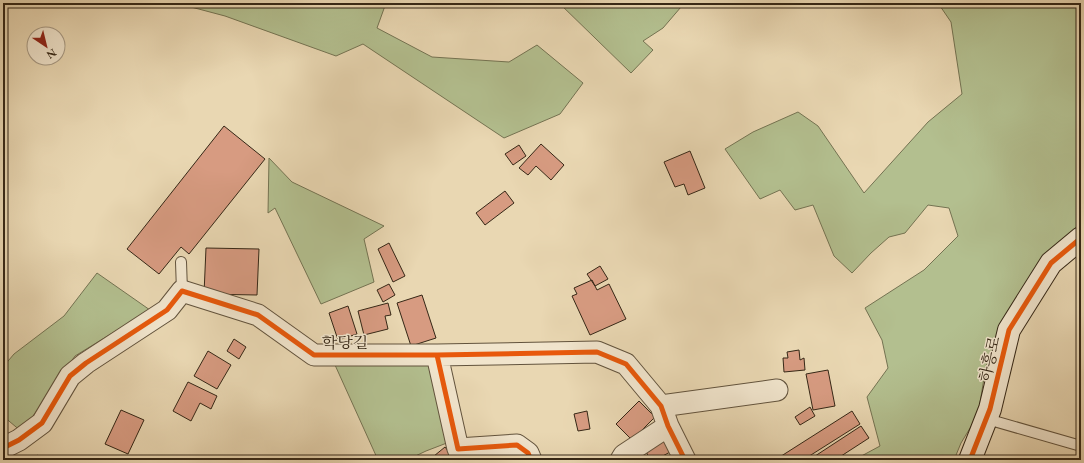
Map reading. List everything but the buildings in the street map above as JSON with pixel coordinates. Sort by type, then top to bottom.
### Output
[{"type":"street","name":"하흥로","points":[[970,460],[990,409],[1009,330],[1051,263],[1081,238]]},
{"type":"street","name":"학당길","points":[[182,291],[258,315],[314,355],[437,355],[597,352],[626,364],[661,406],[668,426],[685,460]]},
{"type":"street","points":[[3,448],[19,440],[42,423],[70,376],[86,362],[167,310],[182,291]]},
{"type":"street","points":[[437,355],[458,448],[517,445],[528,453],[531,460]]},
{"type":"street","points":[[661,406],[777,390]]},
{"type":"street","points":[[621,460],[624,455],[668,426]]},
{"type":"lane","points":[[181,262],[182,291]]},
{"type":"lane","points":[[987,419],[1081,446]]},
{"type":"green space","points":[[176,3],[386,3],[377,28],[432,57],[509,62],[537,45],[583,83],[560,114],[504,138],[363,44],[336,56],[225,16]]},
{"type":"green space","points":[[559,3],[676,3],[681,7],[663,28],[643,41],[653,50],[631,73]]},
{"type":"green space","points":[[938,3],[1081,3],[1081,221],[1014,305],[986,366],[978,415],[961,443],[954,460],[854,460],[880,446],[867,397],[888,368],[882,340],[865,308],[924,270],[958,236],[949,208],[928,205],[905,233],[889,237],[852,273],[834,256],[813,205],[795,210],[780,190],[760,199],[725,149],[753,132],[798,112],[818,126],[864,193],[928,122],[962,94],[951,22]]},
{"type":"green space","points":[[269,158],[292,182],[384,226],[364,239],[374,282],[321,304],[275,208],[268,213]]},
{"type":"green space","points":[[97,273],[150,310],[75,356],[22,432],[3,416],[3,367],[14,354],[64,316]]},
{"type":"green space","points":[[432,360],[452,441],[407,460],[378,460],[335,365]]},
{"type":"cycle path","points":[[970,460],[990,409],[1009,330],[1051,263],[1081,238]]},
{"type":"cycle path","points":[[3,448],[19,440],[42,423],[70,376],[86,363],[167,310],[182,291],[258,315],[314,355],[437,355],[597,352],[626,364],[661,406],[668,426],[685,460]]},
{"type":"cycle path","points":[[437,355],[458,449],[517,445],[528,453],[531,460]]}]
